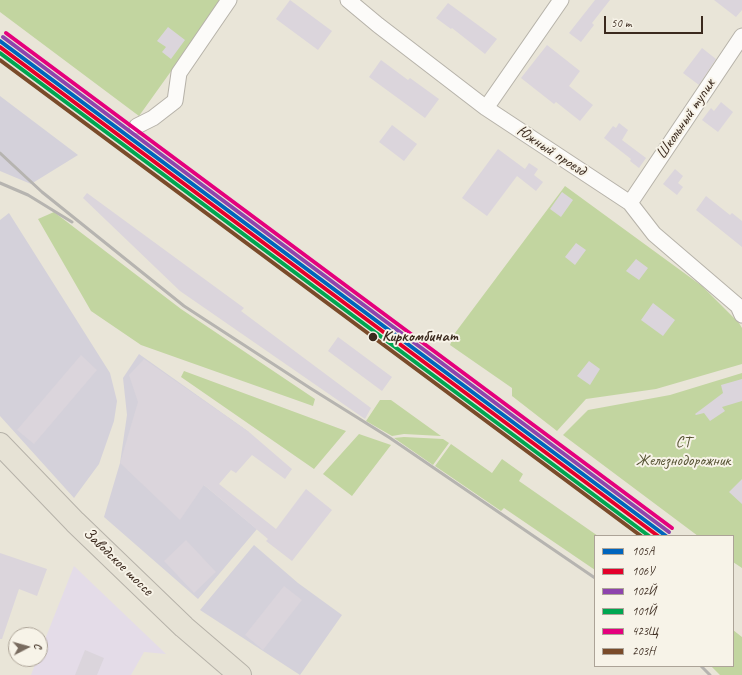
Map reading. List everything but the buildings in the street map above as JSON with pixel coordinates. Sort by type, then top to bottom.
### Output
[{"type":"main road","name":"Заводское шоссе","points":[[0,444],[75,522],[184,627],[240,675]]},
{"type":"street","points":[[137,126],[153,118],[175,101],[179,73],[229,0]]},
{"type":"street","name":"Южный проезд","points":[[348,0],[486,108],[630,203],[654,234],[741,307]]},
{"type":"street","points":[[486,108],[561,0]]},
{"type":"street","name":"Школьный тупик","points":[[630,203],[742,36]]},
{"type":"shaded area","points":[[0,96],[78,155],[31,184],[0,171]]},
{"type":"shaded area","points":[[9,213],[110,373],[117,401],[114,421],[99,464],[74,498],[0,416],[0,220]]},
{"type":"shaded area","points":[[139,354],[249,432],[204,485],[257,529],[198,599],[104,517],[120,463],[127,415],[123,378]]},
{"type":"shaded area","points":[[254,545],[298,583],[342,615],[300,675],[200,610]]},
{"type":"shaded area","points":[[74,566],[166,654],[144,652],[131,675],[31,675],[34,667],[48,667],[48,632]]},
{"type":"green space","points":[[0,0],[222,0],[139,116],[0,12]]},
{"type":"green space","points":[[565,186],[702,286],[739,323],[742,328],[742,364],[656,389],[586,399],[557,431],[512,396],[512,388],[450,345],[455,333]]},
{"type":"green space","points":[[54,212],[181,309],[315,399],[313,406],[141,345],[91,311],[38,219]]},
{"type":"green space","points":[[184,371],[346,431],[314,469],[181,377]]},
{"type":"green space","name":"СТ Железнодорожник","points":[[742,373],[742,568],[734,563],[734,535],[697,535],[563,435],[588,410],[670,395]]},
{"type":"green space","points":[[380,400],[391,400],[441,436],[404,434],[392,436],[366,421]]},
{"type":"green space","points":[[359,434],[391,445],[352,496],[323,474]]},
{"type":"green space","points":[[404,437],[443,439],[449,443],[433,465],[394,438]]},
{"type":"green space","points":[[451,444],[492,473],[502,459],[523,474],[519,481],[597,535],[594,535],[594,569],[504,508],[501,511],[435,466]]},
{"type":"green space","points":[[734,631],[742,637],[742,675],[720,675],[712,667],[734,667]]},
{"type":"railway","points":[[0,153],[42,192],[184,306],[390,438],[594,577]]},
{"type":"railway","points":[[0,183],[28,195],[72,222]]},
{"type":"railway","points":[[702,667],[710,675]]},
{"type":"transit line","name":"423Щ","points":[[6,33],[672,528]]},
{"type":"transit line","name":"102Й","points":[[3,37],[669,532]]},
{"type":"transit line","name":"105А","points":[[0,41],[665,535]]},
{"type":"transit line","name":"106У","points":[[0,47],[657,535]]},
{"type":"transit line","name":"101Й","points":[[0,53],[648,535]]},
{"type":"transit line","name":"203Н","points":[[0,60],[640,535]]},
{"type":"place","name":"Киркомбинат","points":[[373,337]]}]
